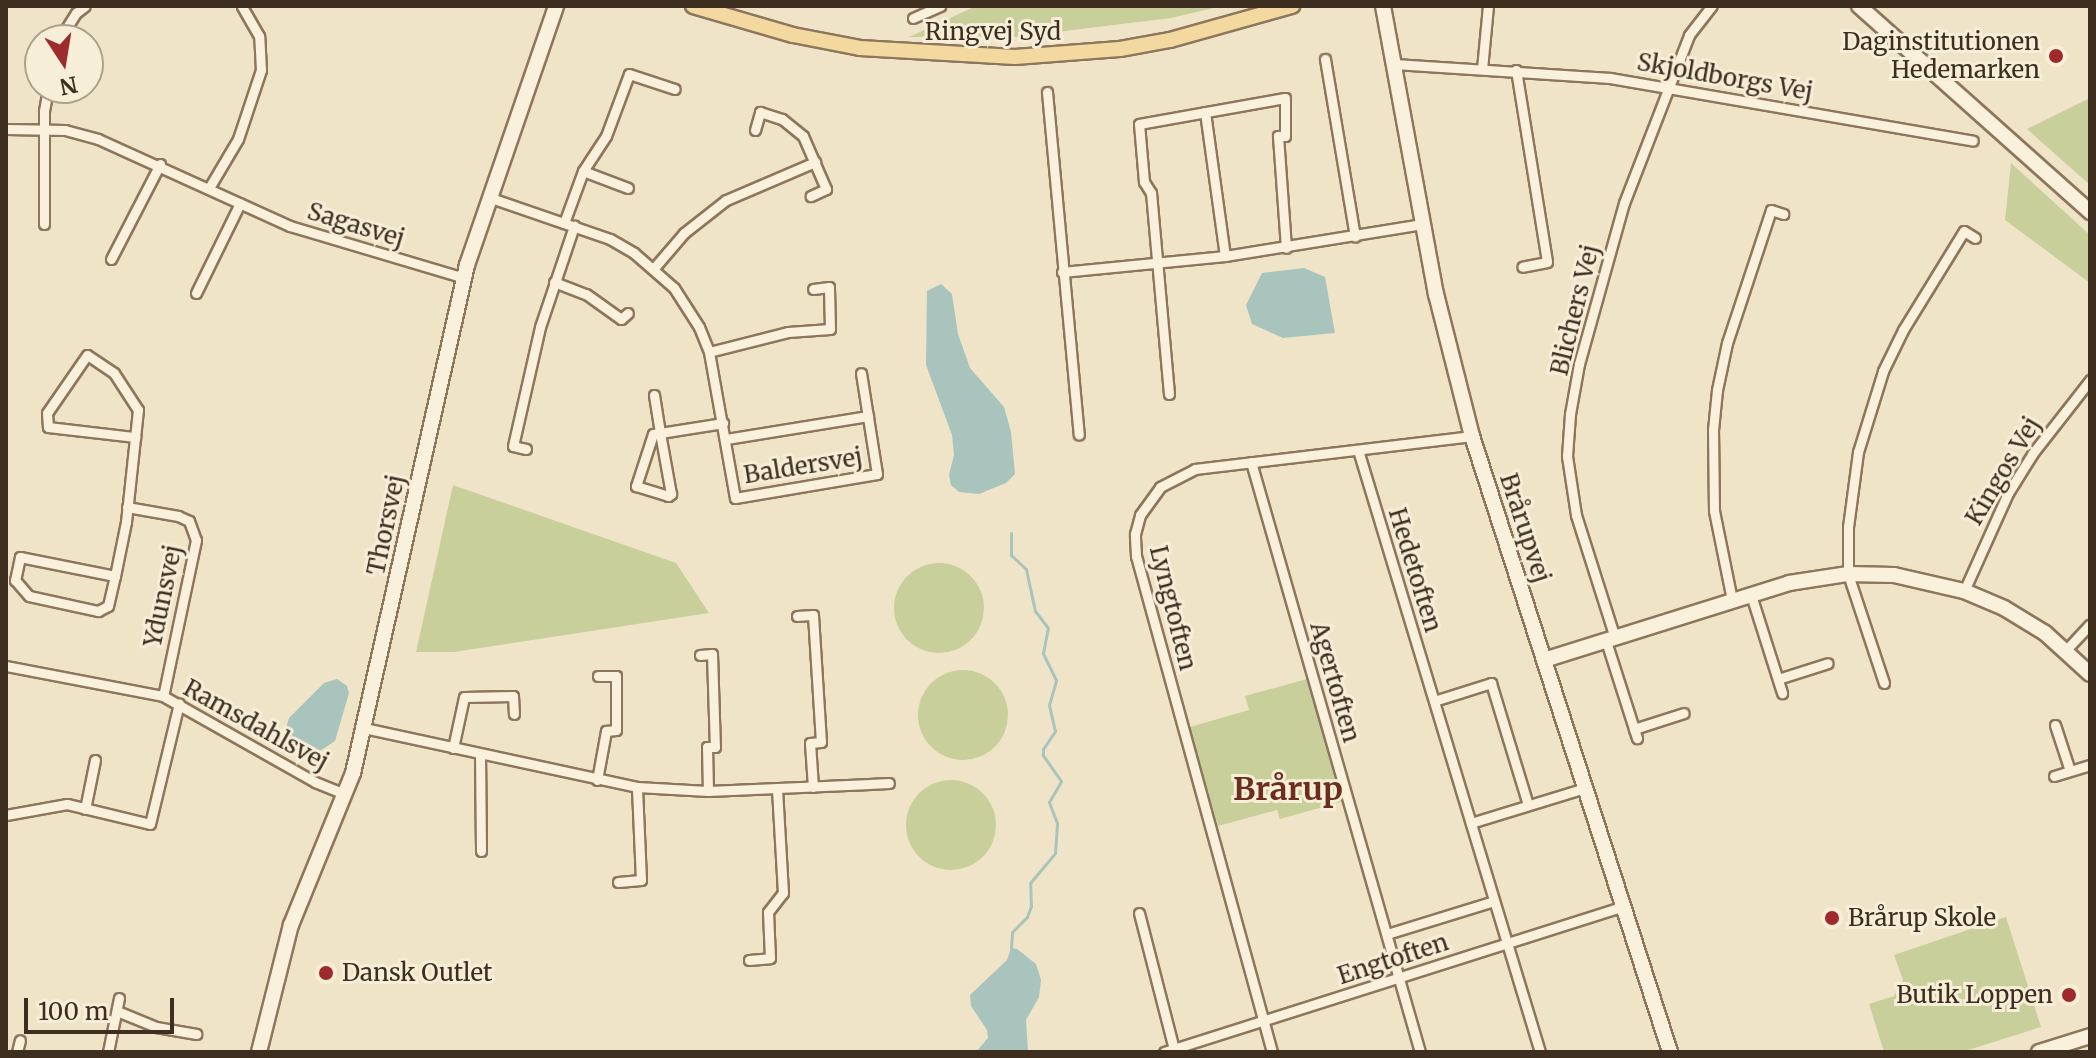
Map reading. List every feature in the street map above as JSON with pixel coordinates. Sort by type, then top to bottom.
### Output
[{"type":"main road","name":"Ringvej Syd","points":[[693,6],[793,35],[860,48],[1015,57],[1120,49],[1170,40],[1292,6]]},
{"type":"street","points":[[69,24],[85,6]]},
{"type":"street","points":[[209,188],[238,139],[261,70],[259,36],[242,6]]},
{"type":"street","name":"Thorsvej","points":[[259,1052],[291,925],[345,794],[364,728],[464,278],[488,197],[556,6]]},
{"type":"street","points":[[913,18],[940,6]]},
{"type":"street","name":"Brårupvej","points":[[1383,6],[1422,224],[1443,324],[1472,436],[1670,1052]]},
{"type":"street","points":[[1482,69],[1488,6]]},
{"type":"street","name":"Blichers Vej","points":[[1684,713],[1636,734],[1576,515],[1567,456],[1570,414],[1579,364],[1624,203],[1689,35],[1712,6]]},
{"type":"street","points":[[1859,6],[2090,212]]},
{"type":"street","points":[[1325,59],[1355,236]]},
{"type":"street","name":"Skjoldborgs Vej","points":[[1395,64],[1582,75],[1670,87],[1973,141]]},
{"type":"street","points":[[1516,70],[1547,262],[1522,267]]},
{"type":"street","points":[[564,223],[583,171],[606,136],[629,74],[675,89]]},
{"type":"street","points":[[1047,92],[1079,435]]},
{"type":"street","points":[[1169,394],[1151,193],[1144,182],[1139,124],[1285,98],[1285,136],[1278,136],[1286,248]]},
{"type":"street","points":[[44,224],[46,104]]},
{"type":"street","points":[[755,130],[760,112],[782,119],[803,136],[826,189],[811,196]]},
{"type":"street","points":[[1205,112],[1225,256]]},
{"type":"street","name":"Sagasvej","points":[[6,129],[65,130],[98,139],[160,164],[290,226],[464,278]]},
{"type":"street","points":[[654,268],[684,233],[726,200],[815,162]]},
{"type":"street","points":[[111,259],[160,164]]},
{"type":"street","points":[[583,171],[628,188]]},
{"type":"street","name":"Baldersvej","points":[[488,197],[610,239],[654,268],[689,308],[709,352],[735,498],[877,474],[861,373]]},
{"type":"street","points":[[196,293],[240,203]]},
{"type":"street","points":[[1732,600],[1714,511],[1713,430],[1717,390],[1727,343],[1771,210],[1783,214]]},
{"type":"street","points":[[1062,272],[1286,248],[1422,224]]},
{"type":"street","points":[[526,449],[513,446],[554,282],[574,226]]},
{"type":"street","points":[[1884,683],[1848,574],[1852,482],[1868,413],[1883,371],[1903,330],[1964,231],[1975,238]]},
{"type":"street","points":[[554,282],[586,294],[621,319],[628,313]]},
{"type":"street","points":[[709,352],[764,337],[830,329],[829,287],[813,289]]},
{"type":"street","points":[[115,576],[20,557],[15,580],[29,596],[98,611],[108,606],[115,576],[127,507],[135,437],[138,410],[114,373],[87,355],[47,413],[48,427],[135,437]]},
{"type":"street","name":"Kingos Vej","points":[[1964,591],[2008,493],[2033,453],[2090,380]]},
{"type":"street","points":[[654,395],[660,433],[671,494],[668,496],[636,486],[653,434],[660,433],[723,423]]},
{"type":"street","name":"Baldersvej","points":[[726,439],[868,416]]},
{"type":"street","name":"Lyngtoften","points":[[1272,1052],[1136,556],[1135,534],[1147,501],[1175,477],[1195,469],[1472,436]]},
{"type":"street","name":"Hedetoften","points":[[1358,450],[1540,1052]]},
{"type":"street","name":"Agertoften","points":[[1251,462],[1420,1052]]},
{"type":"street","name":"Ydunsvej","points":[[127,507],[178,516],[189,521],[196,540],[163,696]]},
{"type":"street","points":[[1544,660],[1789,583],[1848,574],[1894,575],[1964,591],[2030,623],[2066,650],[2090,674]]},
{"type":"street","points":[[1751,595],[1782,693]]},
{"type":"street","points":[[797,616],[813,615],[821,742],[810,743],[813,787]]},
{"type":"street","points":[[2066,650],[2090,624]]},
{"type":"street","points":[[700,655],[712,654],[715,747],[707,747],[708,791]]},
{"type":"street","points":[[1778,679],[1828,663]]},
{"type":"street","name":"Ramsdahlsvej","points":[[6,666],[163,696],[315,782],[345,794]]},
{"type":"street","points":[[597,780],[606,731],[616,730],[616,676],[598,676]]},
{"type":"street","points":[[1434,701],[1491,683],[1528,805]]},
{"type":"street","points":[[453,748],[464,697],[513,696],[514,714]]},
{"type":"street","points":[[6,815],[67,804],[150,824],[179,703]]},
{"type":"street","points":[[2055,725],[2070,771]]},
{"type":"street","points":[[364,728],[637,787],[708,791],[889,783]]},
{"type":"street","points":[[480,754],[481,851]]},
{"type":"street","points":[[85,809],[95,760]]},
{"type":"street","points":[[2054,776],[2090,765]]},
{"type":"street","points":[[618,882],[641,880],[637,787]]},
{"type":"street","points":[[1471,823],[1585,788]]},
{"type":"street","points":[[749,960],[770,958],[768,912],[783,893],[777,789]]},
{"type":"street","points":[[1387,934],[1494,901]]},
{"type":"street","name":"Engtoften","points":[[1139,913],[1169,1050],[1623,906]]},
{"type":"street","points":[[108,1052],[119,998]]},
{"type":"street","points":[[117,1011],[156,1027],[196,1034]]},
{"type":"street","points":[[2039,1052],[2090,1036]]},
{"type":"street","points":[[17,1052],[20,1040]]},
{"type":"green space","points":[[976,6],[1222,6],[1171,18],[1016,37],[909,37]]},
{"type":"green space","points":[[2090,98],[2090,185],[2027,129]]},
{"type":"green space","points":[[2011,163],[2090,235],[2090,283],[2005,220]]},
{"type":"green space","points":[[453,485],[676,563],[709,613],[454,652],[416,652]]},
{"type":"green space","points":[[939,563],[956,566],[971,576],[981,591],[984,608],[981,625],[971,640],[956,650],[939,653],[922,650],[907,640],[897,625],[894,608],[897,591],[907,576],[922,566]]},
{"type":"green space","points":[[963,670],[980,673],[995,683],[1005,698],[1008,715],[1005,732],[995,747],[980,757],[963,760],[946,757],[931,747],[921,732],[918,715],[921,698],[931,683],[946,673]]},
{"type":"green space","points":[[1307,679],[1341,802],[1280,819],[1277,810],[1218,826],[1190,727],[1249,710],[1245,696]]},
{"type":"green space","points":[[951,780],[968,783],[983,793],[993,808],[996,825],[993,842],[983,857],[968,867],[951,870],[934,867],[919,857],[909,842],[906,825],[909,808],[919,793],[934,783]]},
{"type":"green space","points":[[2006,917],[2041,1027],[1962,1052],[1884,1052],[1869,1004],[1894,996],[1903,980],[1894,955]]},
{"type":"water","points":[[1304,268],[1325,277],[1335,333],[1283,338],[1252,324],[1246,305],[1262,273]]},
{"type":"water","points":[[941,284],[952,294],[958,334],[970,368],[1004,407],[1011,432],[1015,474],[1006,483],[979,494],[959,492],[951,485],[952,435],[926,365],[927,291]]},
{"type":"water","points":[[337,679],[347,686],[349,693],[335,741],[320,751],[297,746],[285,731],[289,718],[324,683]]},
{"type":"water","points":[[1011,948],[1036,964],[1041,980],[1039,997],[1026,1020],[1028,1052],[976,1052],[988,1038],[987,1030],[971,1006],[970,995],[1007,960]]},
{"type":"waterway","points":[[1011,533],[1011,555],[1026,569],[1035,611],[1048,628],[1043,653],[1056,680],[1049,705],[1055,731],[1043,749],[1043,755],[1061,781],[1049,802],[1057,823],[1055,853],[1030,883],[1031,906],[1027,917],[1012,932],[1011,948]]},
{"type":"place","name":"Daginstitutionen Hedemarken","points":[[2056,56]]},
{"type":"place","name":"Brårup Skole","points":[[1832,918]]},
{"type":"place","name":"Dansk Outlet","points":[[326,973]]},
{"type":"place","name":"Butik Loppen","points":[[2069,995]]},
{"type":"district","name":"Brårup","points":[[1288,789]]}]
